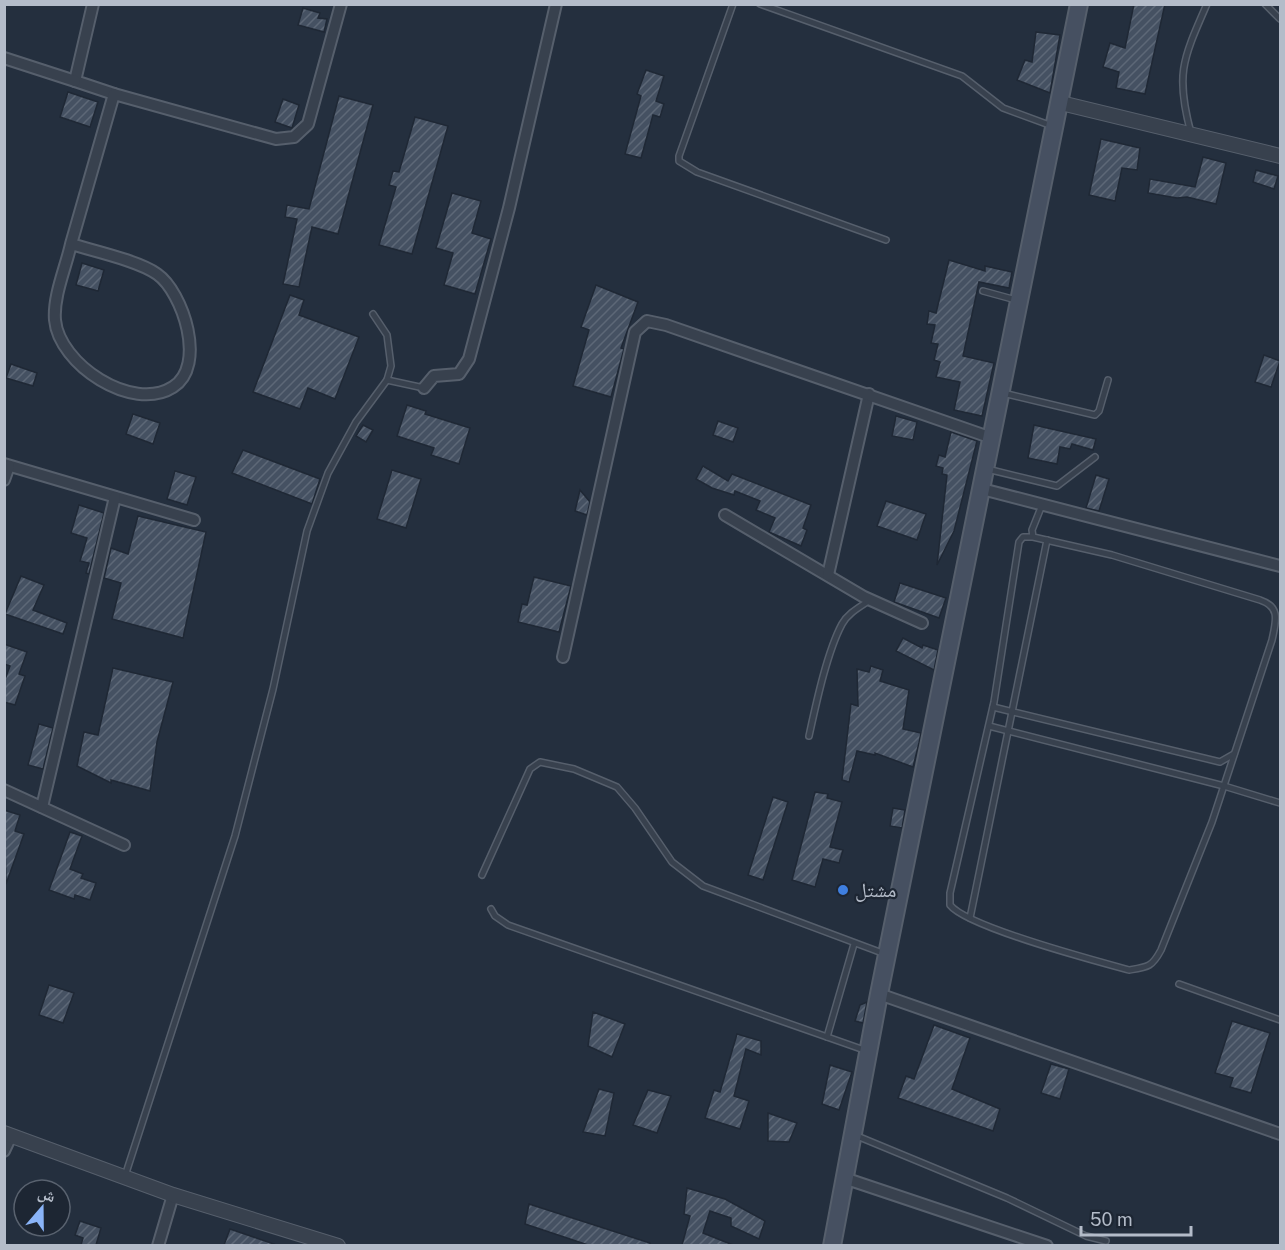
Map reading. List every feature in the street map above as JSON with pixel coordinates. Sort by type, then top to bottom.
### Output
[{"type":"main road","points":[[832,1245],[879,994],[1061,104],[1079,4]]},
{"type":"street","points":[[75,81],[93,4]]},
{"type":"street","points":[[4,58],[114,94],[276,139],[294,137],[308,124],[341,4]]},
{"type":"street","points":[[424,388],[434,376],[459,374],[469,359],[509,208],[556,4]]},
{"type":"street","points":[[71,244],[148,269],[167,283],[185,318],[189,335],[186,369],[174,387],[146,393],[110,385],[90,373],[72,356],[59,337],[56,309],[71,244],[114,94]]},
{"type":"street","points":[[1061,104],[1281,156]]},
{"type":"street","points":[[563,657],[635,332],[647,321],[666,325],[992,438]]},
{"type":"street","points":[[828,575],[869,394]]},
{"type":"street","points":[[4,480],[7,465],[194,520]]},
{"type":"street","points":[[982,489],[1281,566]]},
{"type":"street","points":[[42,807],[115,497]]},
{"type":"street","points":[[725,514],[870,600],[922,623]]},
{"type":"street","points":[[4,790],[124,845]]},
{"type":"street","points":[[879,994],[1281,1134]]},
{"type":"street","points":[[4,1151],[8,1134],[173,1195],[338,1245]]},
{"type":"street","points":[[844,1178],[1047,1245]]},
{"type":"street","points":[[158,1245],[173,1195]]},
{"type":"lane","points":[[733,4],[679,161],[697,172],[886,240]]},
{"type":"lane","points":[[760,4],[962,76],[1004,108],[1056,128]]},
{"type":"lane","points":[[1191,135],[1182,103],[1181,81],[1187,51],[1208,4]]},
{"type":"lane","points":[[1265,4],[1281,19]]},
{"type":"lane","points":[[983,291],[1020,301]]},
{"type":"lane","points":[[125,1177],[235,836],[273,689],[307,531],[328,473],[356,422],[387,380],[391,366],[387,335],[373,314]]},
{"type":"lane","points":[[387,380],[424,388]]},
{"type":"lane","points":[[1001,393],[1095,415],[1100,411],[1108,380]]},
{"type":"lane","points":[[986,469],[1057,486],[1095,457]]},
{"type":"lane","points":[[1033,537],[1032,530],[1042,505]]},
{"type":"lane","points":[[1023,537],[1033,537],[1112,555],[1270,603],[1275,609],[1276,618],[1272,640],[1236,752],[1154,963],[1130,970],[970,918],[955,911],[950,905],[950,893],[993,707],[1019,542],[1023,537]]},
{"type":"lane","points":[[970,918],[1047,540]]},
{"type":"lane","points":[[809,736],[823,682],[843,623],[850,614],[870,600]]},
{"type":"lane","points":[[993,707],[1221,762],[1236,752]]},
{"type":"lane","points":[[989,726],[1224,786],[1281,803]]},
{"type":"lane","points":[[482,875],[530,769],[540,762],[552,763],[574,769],[616,787],[635,808],[672,862],[703,886],[887,955]]},
{"type":"lane","points":[[491,909],[495,916],[508,925],[868,1051]]},
{"type":"lane","points":[[827,1037],[854,944]]},
{"type":"lane","points":[[1179,984],[1281,1020]]},
{"type":"lane","points":[[852,1134],[1007,1198],[1086,1236],[1106,1241]]},
{"type":"building","points":[[1134,4],[1165,4],[1145,94],[1116,88],[1119,72],[1103,67],[1110,43],[1125,48]]},
{"type":"building","points":[[303,8],[320,13],[318,18],[327,19],[324,32],[298,25]]},
{"type":"building","points":[[1036,32],[1060,35],[1050,93],[1017,80],[1025,60],[1032,62]]},
{"type":"building","points":[[646,70],[664,76],[656,101],[664,104],[660,117],[653,115],[641,158],[625,154],[641,96],[637,94]]},
{"type":"building","points":[[68,92],[98,102],[90,127],[60,117]]},
{"type":"building","points":[[339,96],[373,105],[338,234],[312,227],[299,287],[283,284],[297,219],[285,217],[287,205],[309,209]]},
{"type":"building","points":[[283,99],[299,105],[292,128],[275,122]]},
{"type":"building","points":[[415,117],[448,126],[412,254],[379,245],[396,187],[389,185],[393,171],[399,172]]},
{"type":"building","points":[[1101,139],[1140,148],[1137,170],[1122,168],[1115,201],[1089,195]]},
{"type":"building","points":[[1203,157],[1226,163],[1216,204],[1187,197],[1177,198],[1148,193],[1150,179],[1195,187]]},
{"type":"building","points":[[1256,170],[1278,176],[1274,189],[1253,182]]},
{"type":"building","points":[[452,193],[481,201],[472,233],[491,239],[475,294],[444,285],[453,253],[436,248]]},
{"type":"building","points":[[949,260],[985,271],[985,266],[1012,272],[1009,288],[979,282],[963,356],[994,363],[982,416],[954,410],[960,382],[936,377],[940,362],[934,360],[938,344],[931,343],[935,325],[927,324],[929,311],[936,313]]},
{"type":"building","points":[[82,263],[104,270],[98,291],[76,285]]},
{"type":"building","points":[[596,285],[638,302],[621,348],[624,349],[611,397],[573,386],[589,330],[581,327]]},
{"type":"building","points":[[290,295],[304,300],[299,315],[359,337],[335,399],[308,388],[300,409],[253,392]]},
{"type":"building","points":[[1264,355],[1280,361],[1271,387],[1255,382]]},
{"type":"building","points":[[11,364],[37,373],[33,386],[6,378]]},
{"type":"building","points":[[407,405],[426,411],[425,414],[470,428],[459,464],[431,455],[434,448],[397,436]]},
{"type":"building","points":[[133,414],[160,423],[153,444],[126,434]]},
{"type":"building","points":[[896,416],[917,422],[913,440],[892,436]]},
{"type":"building","points":[[718,421],[738,428],[733,442],[713,435]]},
{"type":"building","points":[[363,425],[373,430],[366,442],[356,436]]},
{"type":"building","points":[[1034,425],[1096,439],[1093,450],[1072,444],[1070,449],[1060,447],[1057,464],[1028,458]]},
{"type":"building","points":[[951,432],[977,441],[954,531],[937,565],[947,475],[942,474],[943,468],[936,466],[939,455],[945,457]]},
{"type":"building","points":[[243,450],[320,479],[312,504],[232,473]]},
{"type":"building","points":[[703,466],[728,481],[732,474],[811,505],[803,528],[807,530],[801,546],[769,532],[775,518],[756,510],[760,501],[735,491],[734,495],[712,488],[696,479]]},
{"type":"building","points":[[392,470],[421,479],[406,528],[377,519]]},
{"type":"building","points":[[175,471],[196,477],[187,505],[167,499]]},
{"type":"building","points":[[1096,475],[1109,479],[1099,511],[1086,508]]},
{"type":"building","points":[[580,490],[590,502],[587,515],[575,511]]},
{"type":"building","points":[[886,501],[926,514],[917,540],[877,526]]},
{"type":"building","points":[[79,505],[104,513],[89,574],[86,573],[89,563],[80,561],[87,538],[71,533]]},
{"type":"building","points":[[138,516],[206,532],[183,638],[112,619],[121,583],[104,578],[111,548],[128,554]]},
{"type":"building","points":[[21,576],[44,585],[33,610],[67,623],[63,634],[5,614]]},
{"type":"building","points":[[534,577],[571,586],[559,632],[518,622],[522,604],[527,605]]},
{"type":"building","points":[[900,583],[946,598],[939,618],[894,602]]},
{"type":"building","points":[[903,638],[922,648],[923,645],[938,650],[934,670],[896,651]]},
{"type":"building","points":[[4,644],[27,652],[19,674],[25,676],[15,705],[4,702],[4,682],[10,666],[4,664]]},
{"type":"building","points":[[871,666],[883,670],[880,681],[909,690],[903,729],[921,733],[913,767],[875,753],[875,755],[857,751],[849,782],[842,780],[851,704],[858,706],[857,669],[869,672]]},
{"type":"building","points":[[113,668],[173,682],[157,742],[150,791],[111,780],[111,783],[77,766],[84,732],[98,735]]},
{"type":"building","points":[[39,724],[53,728],[43,769],[28,765]]},
{"type":"building","points":[[815,792],[828,794],[827,798],[842,802],[830,847],[843,850],[839,863],[823,859],[815,887],[792,880]]},
{"type":"building","points":[[773,797],[788,802],[763,880],[748,875]]},
{"type":"building","points":[[893,808],[905,810],[902,828],[890,826]]},
{"type":"building","points":[[4,810],[20,815],[15,831],[24,834],[6,884]]},
{"type":"building","points":[[70,832],[82,836],[70,869],[83,874],[81,878],[96,883],[90,900],[75,895],[74,899],[49,890]]},
{"type":"building","points":[[49,985],[74,993],[63,1023],[39,1015]]},
{"type":"building","points":[[867,1002],[863,1023],[855,1021],[860,1005]]},
{"type":"building","points":[[593,1012],[625,1024],[612,1057],[588,1046]]},
{"type":"building","points":[[1232,1021],[1270,1033],[1251,1093],[1230,1087],[1233,1078],[1215,1073]]},
{"type":"building","points":[[934,1025],[970,1038],[952,1089],[1000,1109],[993,1131],[898,1098],[906,1076],[914,1079]]},
{"type":"building","points":[[737,1034],[761,1041],[761,1055],[746,1049],[734,1096],[749,1101],[740,1129],[705,1118],[714,1090],[720,1092]]},
{"type":"building","points":[[1051,1064],[1069,1069],[1060,1099],[1041,1093]]},
{"type":"building","points":[[830,1065],[852,1072],[839,1110],[822,1104]]},
{"type":"building","points":[[599,1089],[614,1093],[605,1136],[583,1132]]},
{"type":"building","points":[[648,1090],[671,1096],[657,1133],[633,1125]]},
{"type":"building","points":[[768,1113],[797,1123],[789,1142],[768,1141]]},
{"type":"building","points":[[687,1188],[725,1199],[765,1221],[759,1239],[731,1226],[731,1218],[710,1211],[703,1233],[733,1245],[682,1245],[690,1216],[684,1214]]},
{"type":"building","points":[[529,1204],[650,1243],[650,1245],[588,1245],[525,1224]]},
{"type":"building","points":[[80,1221],[101,1228],[96,1245],[81,1245],[83,1238],[75,1235]]},
{"type":"building","points":[[230,1229],[274,1244],[224,1245]]},
{"type":"place","name":"مشتل","points":[[843,890]]}]
